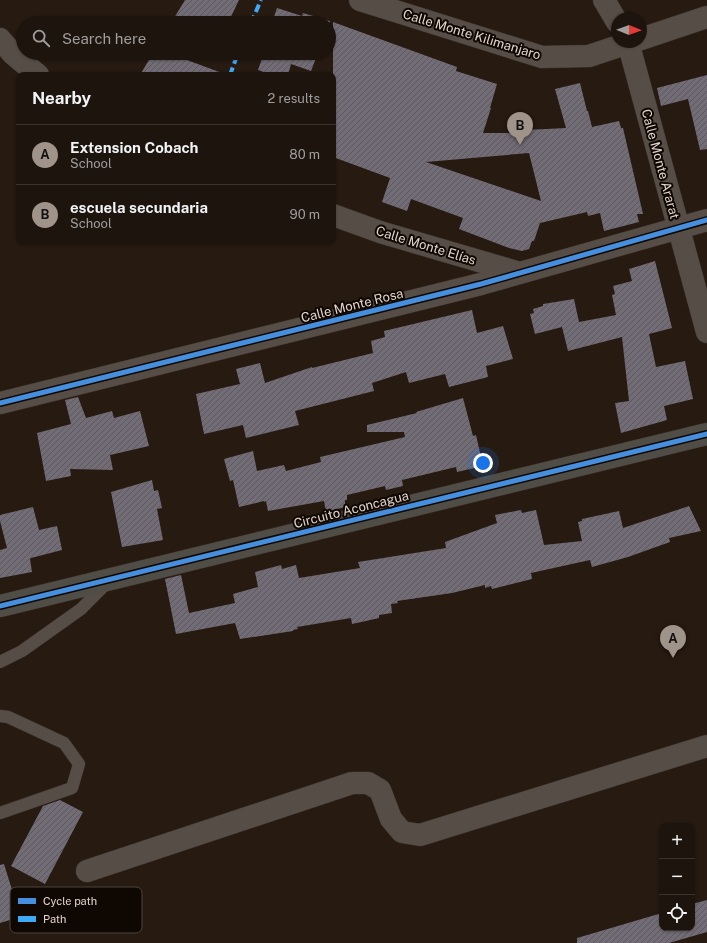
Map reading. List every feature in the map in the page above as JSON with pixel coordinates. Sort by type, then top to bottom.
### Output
[{"type":"street","name":"Calle Monte Kilimanjaro","points":[[360,0],[542,57],[589,56],[612,48]]},
{"type":"street","points":[[604,0],[611,12]]},
{"type":"street","name":"Calle Monte Kilimanjaro","points":[[647,36],[707,17]]},
{"type":"street","points":[[0,39],[16,57]]},
{"type":"street","name":"Calle Monte Ararat","points":[[634,48],[707,332]]},
{"type":"street","points":[[20,60],[34,72]]},
{"type":"street","name":"Calle Monte Elías","points":[[336,216],[380,232],[520,273]]},
{"type":"street","name":"Calle Monte Rosa","points":[[0,403],[466,288],[707,220]]},
{"type":"street","name":"Circuito Aconcagua","points":[[0,606],[707,434]]},
{"type":"street","points":[[87,871],[352,783],[368,783],[380,790],[391,818],[402,832],[420,835],[707,746]]},
{"type":"lane","points":[[0,662],[22,651],[81,608],[112,579]]},
{"type":"lane","points":[[0,716],[8,717],[64,743],[79,764],[72,788],[0,813]]},
{"type":"building","points":[[185,0],[239,0],[231,16],[175,16]]},
{"type":"building","points":[[277,8],[302,16],[274,16]]},
{"type":"building","points":[[303,13],[313,16],[302,16]]},
{"type":"building","points":[[336,23],[457,67],[456,71],[497,84],[483,133],[526,133],[526,130],[566,128],[555,89],[580,83],[592,127],[619,121],[621,128],[623,128],[643,214],[637,214],[639,222],[604,231],[600,213],[588,216],[587,212],[540,223],[534,241],[532,241],[529,249],[522,251],[509,248],[459,229],[463,218],[411,199],[407,211],[382,202],[390,178],[336,158],[336,72],[333,72],[333,60],[336,60]],"holes":[[[529,153],[541,201],[426,162]]]},
{"type":"building","points":[[149,60],[187,60],[219,72],[142,72]]},
{"type":"building","points":[[262,60],[315,60],[311,71],[291,64],[289,72],[264,72],[258,70]]},
{"type":"building","points":[[707,75],[707,149],[700,150],[688,99],[661,106],[657,88]]},
{"type":"building","points":[[655,261],[672,328],[649,334],[656,367],[685,361],[693,399],[664,406],[667,420],[621,433],[615,403],[629,401],[622,337],[568,351],[562,327],[535,334],[530,314],[534,313],[533,309],[543,306],[543,304],[574,299],[579,322],[616,315],[612,295],[615,294],[613,286],[632,281],[629,269]]},
{"type":"building","points":[[472,310],[477,333],[503,326],[513,359],[486,366],[488,377],[449,387],[445,374],[409,383],[406,372],[372,383],[374,391],[295,411],[299,425],[246,438],[243,425],[204,434],[196,394],[240,384],[236,369],[260,363],[265,383],[312,367],[373,353],[371,341],[385,337],[384,331]]},
{"type":"building","points":[[78,397],[86,418],[112,411],[114,418],[140,411],[149,446],[110,455],[113,470],[70,469],[71,476],[46,481],[37,433],[71,424],[65,400]]},
{"type":"building","points":[[463,398],[473,436],[476,435],[483,466],[457,472],[456,467],[402,480],[403,486],[386,490],[385,486],[347,495],[345,507],[326,512],[324,501],[268,511],[266,501],[239,507],[233,480],[230,481],[224,459],[253,451],[257,471],[284,465],[286,471],[321,462],[320,457],[405,437],[404,432],[367,432],[367,425],[417,413],[416,412]]},
{"type":"building","points":[[152,480],[154,491],[158,490],[162,508],[157,509],[163,540],[122,547],[111,492]]},
{"type":"building","points":[[689,506],[701,531],[669,538],[670,542],[628,557],[592,567],[590,560],[531,573],[532,579],[492,589],[491,586],[485,588],[485,585],[452,593],[397,601],[398,603],[391,604],[392,613],[379,615],[379,618],[352,624],[351,618],[297,627],[298,629],[293,631],[240,639],[235,623],[176,634],[165,579],[181,575],[189,613],[235,603],[233,594],[258,587],[255,572],[281,565],[282,569],[296,565],[299,578],[360,568],[358,562],[446,548],[445,542],[497,523],[495,515],[521,510],[522,513],[536,510],[544,545],[582,541],[578,522],[582,521],[582,519],[619,511],[623,528]]},
{"type":"building","points":[[33,507],[39,530],[57,526],[62,550],[31,558],[32,572],[0,578],[0,550],[7,548],[0,521],[0,515]]},
{"type":"building","points":[[60,800],[83,812],[45,884],[11,866],[43,806]]},
{"type":"building","points":[[4,864],[11,887],[10,920],[0,923],[0,865]]},
{"type":"building","points":[[707,900],[707,932],[669,943],[577,943],[577,938],[659,914],[659,931],[695,931],[695,903]]},
{"type":"marked path","points":[[254,16],[261,0]]},
{"type":"marked path","points":[[231,72],[235,60]]},
{"type":"cycle path","points":[[0,403],[481,284],[707,220]]},
{"type":"cycle path","points":[[0,606],[707,434]]},
{"type":"place","name":"escuela secundaria","points":[[520,145]]},
{"type":"place","name":"Extension Cobach","points":[[673,658]]}]
